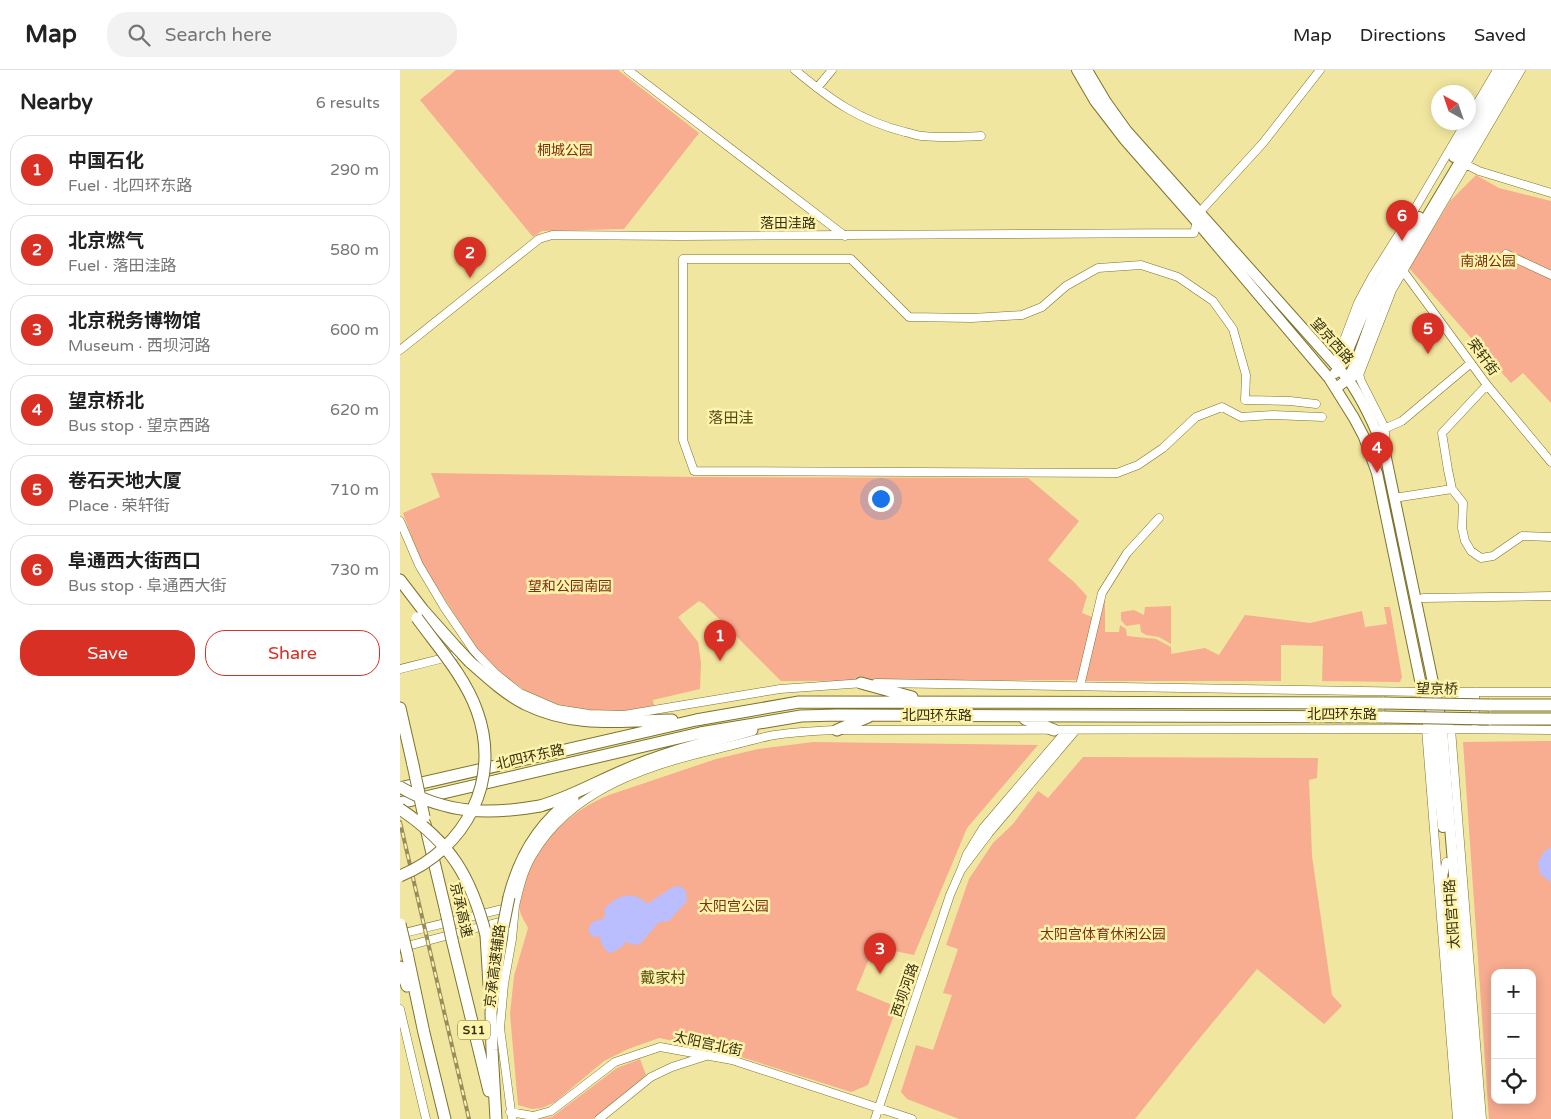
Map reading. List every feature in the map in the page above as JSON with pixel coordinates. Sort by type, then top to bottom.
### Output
[{"type":"highway","points":[[400,580],[454,646],[472,656],[497,685],[524,703],[556,716],[586,722],[615,723],[696,720]]},
{"type":"highway","points":[[400,586],[417,618],[459,678],[477,711],[484,747],[485,765],[482,786],[463,828],[448,846],[432,860],[400,876]]},
{"type":"highway","points":[[861,683],[925,701]]},
{"type":"highway","name":"北四环东路","points":[[400,788],[696,720],[799,702],[1384,703]]},
{"type":"highway","name":"望京桥","points":[[1384,703],[1551,705]]},
{"type":"highway","name":"京承高速","points":[[400,708],[452,940],[496,1119]]},
{"type":"highway","points":[[837,730],[874,715]]},
{"type":"highway","points":[[400,788],[434,803],[460,809],[484,812],[512,811],[540,806],[563,799],[624,770],[661,756],[800,716]]},
{"type":"highway","name":"北四环东路","points":[[400,803],[700,732],[800,716],[1551,719]]},
{"type":"highway","points":[[1016,716],[1054,730]]},
{"type":"highway","points":[[491,1012],[503,927],[512,902],[514,875],[534,837],[567,803],[589,787]]},
{"type":"highway","points":[[400,809],[419,822],[451,855],[471,888],[479,908],[486,936],[496,1119]]},
{"type":"highway","points":[[400,923],[403,951],[445,1119]]},
{"type":"highway","points":[[400,967],[424,1033]]},
{"type":"main road","points":[[1329,378],[1339,370],[1369,298],[1506,70]]},
{"type":"main road","points":[[1336,388],[1348,379],[1356,363],[1385,287],[1401,267],[1515,70]]},
{"type":"main road","name":"望京西路","points":[[1085,72],[1095,101],[1124,140],[1348,379],[1381,430],[1435,692],[1435,711]]},
{"type":"main road","name":"望京西路","points":[[1198,217],[1329,378],[1364,437],[1377,473],[1424,692],[1435,711]]},
{"type":"main road","points":[[1435,711],[1438,729]]},
{"type":"main road","name":"太阳宫中路","points":[[1438,729],[1464,1119]]},
{"type":"main road","name":"太阳宫中路","points":[[1438,729],[1454,872],[1474,1119]]},
{"type":"street","points":[[628,70],[845,236]]},
{"type":"street","points":[[795,70],[841,106],[892,129],[922,136],[981,136]]},
{"type":"street","points":[[817,88],[832,70]]},
{"type":"street","points":[[1198,217],[1263,143],[1320,70]]},
{"type":"street","points":[[1476,105],[1497,70]]},
{"type":"street","points":[[1359,376],[1401,267],[1466,164],[1521,70]]},
{"type":"street","points":[[1339,370],[1338,356],[1362,294],[1461,130]]},
{"type":"street","points":[[1466,164],[1479,171],[1551,193]]},
{"type":"street","name":"落田洼路","points":[[400,350],[539,238],[552,235],[845,236],[1194,233],[1198,217]]},
{"type":"street","points":[[1506,254],[1551,275]]},
{"type":"street","points":[[1316,404],[1290,401],[1245,400],[1246,375],[1233,329],[1213,301],[1178,277],[1141,265],[1098,268],[1066,286],[1042,307],[1022,315],[954,318],[909,317],[851,259],[683,259],[683,440],[694,471],[1117,473],[1138,465],[1163,448],[1196,417],[1222,407],[1241,417],[1273,415],[1322,417]]},
{"type":"street","name":"荣轩街","points":[[1401,267],[1487,385],[1551,462]]},
{"type":"street","points":[[1356,363],[1359,376],[1381,430],[1402,421],[1472,363]]},
{"type":"street","points":[[1348,379],[1359,376]]},
{"type":"street","points":[[1487,385],[1442,433],[1452,489],[1463,504],[1462,528],[1464,541],[1471,551],[1481,558],[1493,556],[1522,536],[1551,537]]},
{"type":"street","points":[[1394,498],[1452,489]]},
{"type":"street","points":[[1080,686],[1102,593],[1127,553],[1159,518]]},
{"type":"street","points":[[400,520],[419,565],[472,656],[400,669]]},
{"type":"street","points":[[1423,598],[1551,596]]},
{"type":"street","name":"北四环东路","points":[[472,656],[520,693],[557,709],[589,714],[624,715],[780,689],[861,683],[1435,692]]},
{"type":"street","points":[[1399,691],[1399,729],[1476,692]]},
{"type":"street","points":[[1435,692],[1551,692]]},
{"type":"street","points":[[1475,730],[1476,692]]},
{"type":"street","name":"太阳宫中路","points":[[1435,711],[1464,894],[1482,1119]]},
{"type":"street","name":"太阳宫中路","points":[[1438,729],[1439,894],[1457,1119]]},
{"type":"street","name":"北四环东路","points":[[512,902],[532,856],[547,834],[561,819],[597,792],[616,782],[682,757],[770,736],[837,730],[1551,730]]},
{"type":"street","name":"西坝河路","points":[[875,1119],[947,904],[967,854],[984,828],[1067,730]]},
{"type":"street","name":"西坝河路","points":[[962,870],[989,833],[1076,730]]},
{"type":"street","points":[[1439,894],[1446,862]]},
{"type":"street","points":[[1454,872],[1464,894]]},
{"type":"street","points":[[400,934],[512,902]]},
{"type":"street","name":"京承高速辅路","points":[[511,1116],[500,1028],[504,984],[514,919],[512,902]]},
{"type":"street","points":[[403,951],[514,919]]},
{"type":"street","points":[[1466,1024],[1472,1003]]},
{"type":"street","points":[[400,1009],[426,1119]]},
{"type":"street","name":"太阳宫北街","points":[[511,1116],[533,1116],[552,1111],[615,1062],[660,1047],[732,1060],[912,1119]]},
{"type":"street","points":[[599,1119],[651,1078],[672,1067],[707,1056]]},
{"type":"green space","name":"桐城公园","points":[[456,70],[618,70],[699,133],[624,229],[542,231],[533,237],[420,100]]},
{"type":"green space","name":"南湖公园","points":[[1476,175],[1499,188],[1551,201],[1551,403],[1523,373],[1511,383],[1409,268],[1450,201]]},
{"type":"green space","name":"望和公园南园","points":[[431,473],[694,477],[1028,478],[1079,521],[1048,560],[1087,596],[1082,613],[1092,617],[1079,680],[781,681],[699,601],[678,617],[698,642],[701,663],[700,689],[653,700],[654,706],[615,712],[587,712],[555,704],[527,692],[501,673],[479,652],[424,567],[403,513],[440,497]]},
{"type":"green space","points":[[1105,595],[1105,632],[1119,632],[1120,625],[1126,629],[1127,636],[1156,639],[1171,647],[1171,654],[1205,648],[1219,655],[1245,615],[1310,623],[1362,611],[1365,627],[1387,624],[1384,607],[1390,607],[1402,677],[1400,682],[1322,681],[1323,646],[1281,645],[1281,681],[1084,681]]},
{"type":"green space","points":[[1171,606],[1171,644],[1159,637],[1146,635],[1141,632],[1140,624],[1126,626],[1121,620],[1121,612],[1134,610],[1144,615],[1145,607]]},
{"type":"green space","points":[[1551,741],[1551,1119],[1489,1119],[1463,742]]},
{"type":"green space","name":"太阳宫公园","points":[[813,742],[1038,745],[967,828],[914,955],[874,947],[856,990],[897,1007],[868,1085],[851,1092],[719,1050],[659,1038],[628,1049],[604,1061],[555,1102],[542,1108],[532,1109],[518,1105],[510,1014],[514,976],[528,928],[521,914],[520,906],[528,875],[535,860],[554,832],[580,811],[609,795],[716,759],[758,749]]},
{"type":"green space","name":"太阳宫体育休闲公园","points":[[1083,757],[1318,758],[1317,778],[1309,780],[1312,856],[1332,995],[1342,1006],[1324,1024],[1257,969],[1135,1119],[959,1119],[907,1099],[901,1092],[916,1045],[933,1050],[952,995],[943,993],[958,949],[946,945],[969,879],[993,843],[1013,824],[1038,791],[1048,798]]},
{"type":"green space","points":[[640,1059],[646,1075],[593,1119],[538,1119],[552,1117],[617,1068]]},
{"type":"water","points":[[1551,847],[1551,882],[1540,874],[1538,862],[1544,852]]},
{"type":"water","points":[[680,886],[686,891],[687,901],[669,921],[659,922],[641,943],[635,945],[625,942],[622,947],[611,953],[605,949],[599,936],[593,937],[588,931],[592,922],[603,919],[605,915],[604,910],[619,898],[624,896],[636,897],[642,899],[647,904],[673,887]]},
{"type":"railway","points":[[400,822],[469,1119]]},
{"type":"place","name":"阜通西大街西口","points":[[1402,241]]},
{"type":"place","name":"北京燃气","points":[[470,278]]},
{"type":"place","name":"卷石天地大厦","points":[[1428,354]]},
{"type":"place","name":"望京桥北","points":[[1377,473]]},
{"type":"place","name":"中国石化","points":[[720,661]]},
{"type":"place","name":"北京税务博物馆","points":[[880,974]]},
{"type":"district","name":"落田洼","points":[[731,418]]},
{"type":"district","name":"戴家村","points":[[663,978]]}]
